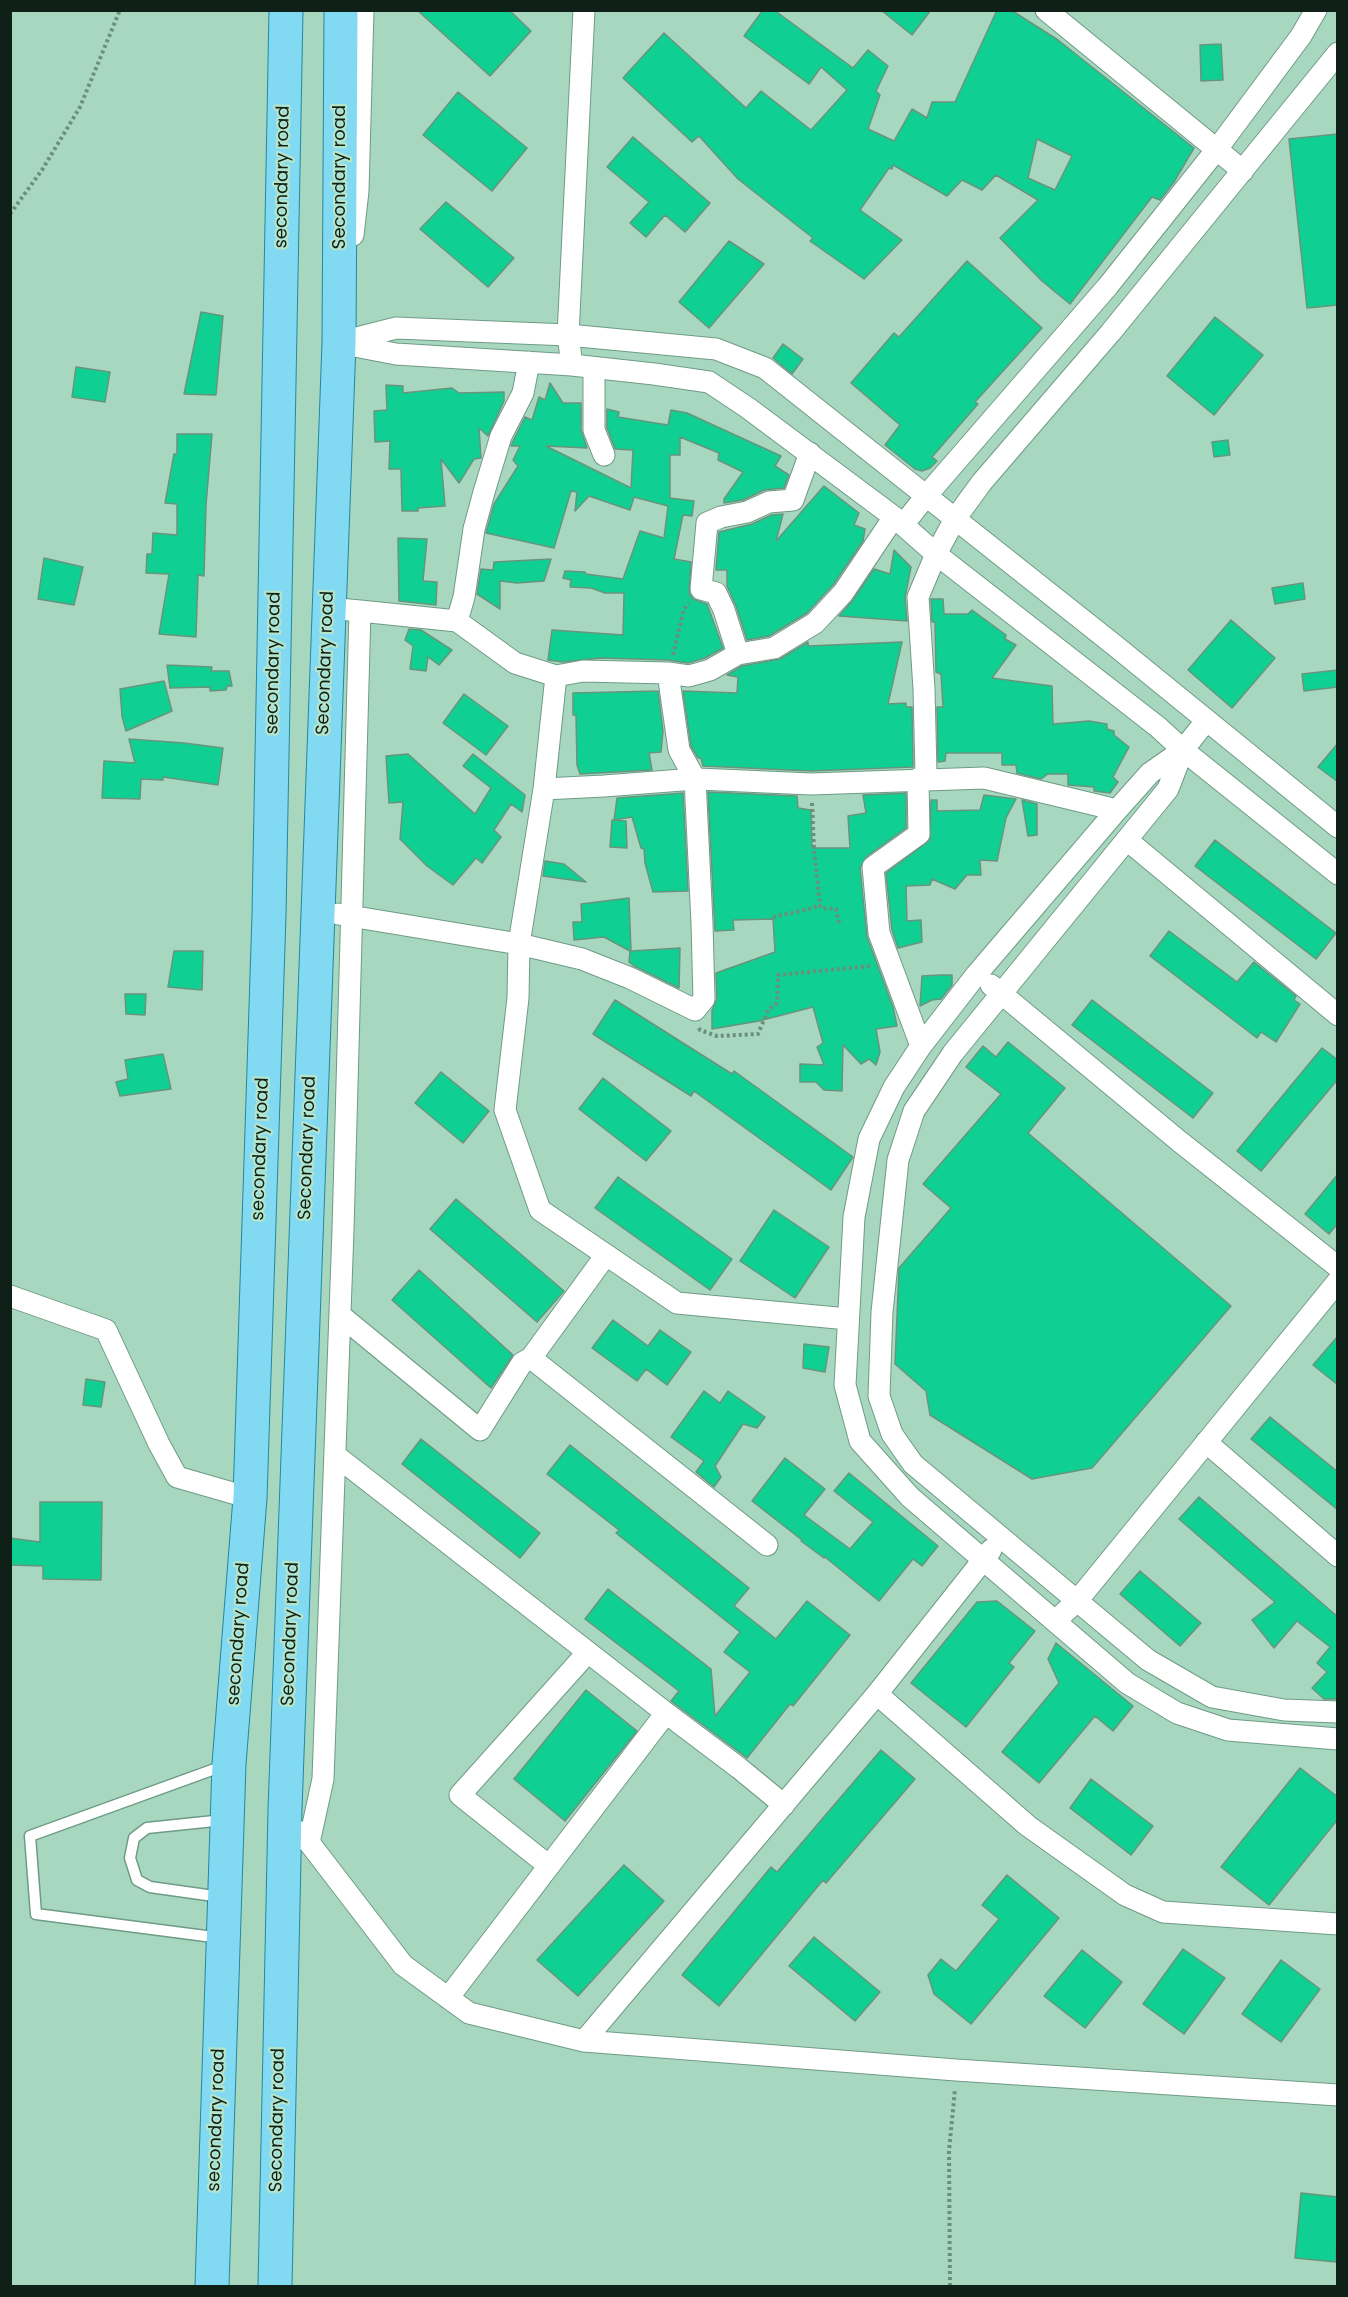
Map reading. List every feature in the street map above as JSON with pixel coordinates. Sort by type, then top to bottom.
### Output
[{"type":"main road","name":"secondary road","points":[[212,2286],[229,1764],[250,1498],[269,915],[286,10]]},
{"type":"main road","name":"Secondary road","points":[[275,2286],[285,1809],[339,343],[341,10]]},
{"type":"street","points":[[339,343],[358,191],[363,10]]},
{"type":"street","points":[[572,365],[568,335],[584,10]]},
{"type":"street","points":[[1046,10],[1243,171]]},
{"type":"street","points":[[328,608],[457,621],[516,663],[556,676],[583,671],[668,673],[689,676],[710,670],[738,654],[774,648],[815,623],[843,593],[898,521],[926,496],[1108,286],[1216,149],[1301,36],[1316,10]]},
{"type":"street","points":[[918,779],[926,774],[924,689],[918,597],[936,554],[955,519],[982,482],[1112,332],[1338,53]]},
{"type":"street","points":[[339,343],[396,328],[568,335],[716,349],[765,368],[1338,827]]},
{"type":"street","points":[[339,343],[396,354],[572,365],[709,382],[810,453],[898,521],[936,554],[1158,727],[1183,750],[1338,874]]},
{"type":"street","points":[[457,621],[464,597],[474,529],[484,492],[501,436],[523,393],[529,363]]},
{"type":"street","points":[[594,368],[594,430],[604,455]]},
{"type":"street","points":[[738,654],[716,593],[701,589],[707,523],[721,517],[747,512],[769,502],[792,500],[810,453]]},
{"type":"street","points":[[309,1843],[323,1779],[340,1315],[360,611]]},
{"type":"street","points":[[317,912],[350,915],[519,944],[582,959],[630,978],[694,1010],[704,999],[695,779],[679,750],[668,673]]},
{"type":"street","points":[[556,676],[544,789],[519,944],[518,998],[505,1110],[540,1210],[677,1303],[848,1319]]},
{"type":"street","points":[[1206,721],[1183,750],[1150,773],[976,975],[921,1047],[894,1087],[869,1139],[854,1217],[845,1385],[860,1441],[910,1497],[1127,1683],[1177,1713],[1228,1730],[1338,1739]]},
{"type":"street","points":[[1183,750],[1168,789],[953,1053],[914,1111],[898,1160],[882,1312],[879,1396],[892,1434],[913,1464],[1149,1660],[1212,1697],[1284,1710],[1338,1712]]},
{"type":"street","points":[[544,789],[695,779],[811,784],[984,778],[1117,810]]},
{"type":"street","points":[[918,779],[919,834],[873,867],[879,933],[921,1047]]},
{"type":"street","points":[[1127,840],[1338,1016]]},
{"type":"street","points":[[976,975],[1003,993],[1179,1141],[1338,1267]]},
{"type":"street","points":[[340,1315],[480,1430],[522,1363],[531,1358],[606,1255]]},
{"type":"street","points":[[1055,1621],[1077,1601],[1338,1281]]},
{"type":"street","points":[[10,1296],[106,1330],[159,1444],[177,1477],[250,1498]]},
{"type":"street","points":[[531,1358],[767,1545]]},
{"type":"street","points":[[1206,1442],[1338,1556]]},
{"type":"street","points":[[335,1455],[784,1805]]},
{"type":"street","points":[[584,2041],[877,1694],[1001,1537]]},
{"type":"street","points":[[549,1866],[460,1795],[588,1652]]},
{"type":"street","points":[[877,1694],[1028,1826],[1125,1895],[1163,1912],[1338,1924]]},
{"type":"street","points":[[448,1998],[666,1713]]},
{"type":"street","points":[[285,1809],[403,1965],[469,2013],[584,2041],[956,2070],[1338,2095]]},
{"type":"lane","points":[[223,1938],[36,1914],[30,1836],[229,1764]]},
{"type":"lane","points":[[225,1897],[150,1887],[137,1880],[130,1858],[134,1838],[147,1828],[228,1820]]},
{"type":"path","points":[[10,213],[42,170],[80,107],[120,10]]},
{"type":"path","points":[[668,673],[684,609],[701,589]]},
{"type":"path","points":[[811,784],[814,849],[820,905],[821,908],[836,909],[839,923]]},
{"type":"path","points":[[774,917],[820,905]]},
{"type":"path","points":[[694,1010],[700,1030],[717,1036],[758,1034],[768,1010],[777,1003],[778,975],[890,963]]},
{"type":"path","points":[[950,2286],[949,2151],[956,2070]]},
{"type":"building","points":[[417,10],[509,10],[531,31],[490,76]]},
{"type":"building","points":[[763,10],[774,10],[853,68],[868,50],[888,66],[876,91],[880,95],[868,129],[894,141],[912,109],[927,118],[932,102],[955,102],[997,10],[1011,10],[1058,40],[1194,148],[1174,182],[1160,200],[1152,197],[1070,304],[1042,281],[1000,238],[1038,200],[996,175],[982,190],[962,180],[947,196],[893,165],[892,169],[889,168],[860,210],[902,240],[864,279],[810,241],[813,238],[738,179],[699,136],[692,142],[623,78],[664,33],[746,108],[761,91],[811,130],[847,90],[821,67],[809,84],[744,36]],"holes":[[[1037,139],[1072,156],[1055,190],[1028,178]]]},
{"type":"building","points":[[881,10],[931,10],[912,35]]},
{"type":"building","points":[[1221,44],[1223,80],[1201,81],[1200,45]]},
{"type":"building","points":[[458,92],[527,148],[492,191],[423,135]]},
{"type":"building","points":[[1338,134],[1338,305],[1307,308],[1289,139]]},
{"type":"building","points":[[633,137],[710,203],[685,232],[665,215],[646,237],[630,223],[649,202],[607,167]]},
{"type":"building","points":[[446,202],[514,258],[488,287],[420,229]]},
{"type":"building","points":[[729,241],[764,264],[709,328],[679,302]]},
{"type":"building","points":[[967,261],[1042,328],[975,402],[978,404],[932,457],[937,461],[930,468],[922,471],[915,469],[885,445],[900,425],[851,383],[894,333],[899,337]]},
{"type":"building","points":[[201,312],[223,316],[216,395],[184,394]]},
{"type":"building","points":[[1215,317],[1263,355],[1214,415],[1167,376]]},
{"type":"building","points":[[783,344],[803,359],[792,374],[773,358]]},
{"type":"building","points":[[76,367],[110,372],[105,402],[72,397]]},
{"type":"building","points":[[550,383],[563,403],[581,403],[581,430],[587,448],[546,446],[631,488],[633,450],[615,449],[607,428],[607,409],[619,412],[618,417],[668,425],[671,410],[687,413],[781,456],[775,466],[789,475],[784,488],[764,490],[743,500],[724,503],[724,499],[743,472],[718,460],[719,453],[680,437],[680,455],[670,455],[670,498],[694,501],[692,516],[683,515],[674,559],[691,562],[689,593],[693,599],[707,604],[723,648],[705,658],[688,663],[668,660],[601,658],[563,662],[548,660],[552,630],[623,635],[624,593],[605,593],[591,588],[570,587],[571,580],[563,578],[565,571],[623,579],[640,531],[664,538],[668,506],[634,497],[630,510],[589,496],[575,511],[577,492],[571,491],[554,548],[486,533],[494,504],[518,466],[513,460],[520,446],[511,446],[513,441],[525,417],[532,420],[539,397],[545,400]]},
{"type":"building","points":[[386,385],[403,386],[403,393],[452,388],[459,393],[504,392],[504,401],[488,436],[479,428],[481,458],[474,459],[459,483],[441,459],[445,506],[418,508],[418,511],[402,511],[401,469],[389,469],[390,441],[375,442],[374,411],[387,410]]},
{"type":"building","points":[[177,434],[212,434],[206,505],[204,576],[198,575],[196,637],[159,634],[169,574],[146,573],[147,554],[152,554],[153,533],[177,535],[177,504],[165,503],[174,454],[177,454]]},
{"type":"building","points":[[1228,440],[1230,455],[1214,457],[1212,442]]},
{"type":"building","points":[[824,486],[859,513],[854,525],[865,529],[863,541],[833,585],[807,613],[769,636],[747,640],[727,586],[727,570],[716,570],[719,532],[752,524],[772,515],[783,514],[776,541]]},
{"type":"building","points":[[398,538],[427,539],[423,581],[437,582],[436,605],[399,601]]},
{"type":"building","points":[[894,550],[911,567],[905,597],[907,621],[839,616],[874,569],[890,574]]},
{"type":"building","points":[[44,558],[83,567],[74,605],[38,599]]},
{"type":"building","points":[[551,559],[544,581],[517,583],[500,581],[500,609],[477,594],[481,569],[493,570],[494,562]]},
{"type":"building","points":[[1303,583],[1305,599],[1275,604],[1272,588]]},
{"type":"building","points":[[931,599],[943,599],[944,614],[968,614],[972,610],[1006,635],[1005,639],[1016,645],[992,678],[1052,686],[1053,724],[1089,721],[1107,724],[1107,729],[1114,731],[1114,735],[1129,747],[1113,777],[1118,782],[1110,793],[1094,791],[1094,787],[1068,785],[1068,774],[1048,774],[1041,779],[1017,773],[1016,765],[1002,765],[1002,753],[946,753],[945,761],[938,762],[937,707],[943,707],[941,674],[936,672],[935,622],[932,622]]},
{"type":"building","points":[[1231,620],[1275,658],[1232,708],[1188,670]]},
{"type":"building","points":[[409,629],[421,630],[452,650],[439,665],[428,657],[426,671],[410,669],[413,646],[405,640]]},
{"type":"building","points":[[808,642],[808,646],[902,642],[888,704],[906,703],[906,707],[912,707],[913,767],[811,771],[703,766],[701,758],[698,758],[691,746],[683,691],[737,693],[738,677],[727,675],[742,666],[780,659]]},
{"type":"building","points":[[167,665],[212,667],[211,671],[229,671],[232,686],[227,686],[226,690],[210,691],[210,687],[170,688]]},
{"type":"building","points":[[1338,670],[1338,687],[1304,691],[1302,674]]},
{"type":"building","points":[[164,681],[172,711],[126,731],[122,716],[120,689]]},
{"type":"building","points":[[658,691],[663,731],[661,752],[649,753],[652,770],[580,774],[577,765],[573,693]]},
{"type":"building","points":[[464,694],[508,726],[486,755],[443,723]]},
{"type":"building","points":[[129,739],[223,748],[218,785],[163,777],[163,780],[141,779],[140,799],[102,798],[104,761],[135,763]]},
{"type":"building","points":[[1338,743],[1338,782],[1318,767]]},
{"type":"building","points":[[408,754],[475,814],[491,788],[463,766],[473,754],[525,795],[522,812],[511,804],[494,830],[501,837],[482,863],[476,858],[453,885],[427,866],[400,839],[403,802],[389,803],[386,756]]},
{"type":"building","points":[[708,792],[797,796],[798,808],[811,810],[812,848],[850,848],[848,816],[866,813],[863,795],[906,793],[906,828],[866,857],[860,868],[867,937],[893,1007],[897,1026],[876,1029],[880,1052],[876,1065],[869,1059],[861,1064],[843,1045],[842,1091],[824,1090],[816,1082],[800,1082],[800,1064],[824,1065],[817,1047],[823,1043],[813,1007],[759,1021],[712,1029],[712,1010],[717,999],[716,973],[775,952],[773,919],[733,920],[734,930],[715,931]]},
{"type":"building","points":[[683,793],[688,891],[653,892],[645,863],[644,849],[641,848],[632,817],[614,820],[617,798]]},
{"type":"building","points":[[984,795],[1016,799],[1006,818],[997,861],[980,860],[981,875],[967,875],[955,889],[932,879],[930,885],[906,886],[907,921],[921,920],[922,942],[898,948],[892,930],[886,873],[930,840],[931,800],[937,800],[937,811],[980,810]]},
{"type":"building","points":[[1022,800],[1037,804],[1037,835],[1028,836]]},
{"type":"building","points":[[612,820],[626,821],[627,848],[610,847]]},
{"type":"building","points":[[1215,840],[1336,933],[1316,959],[1195,866]]},
{"type":"building","points":[[545,861],[564,864],[586,882],[543,876]]},
{"type":"building","points":[[629,898],[631,951],[680,948],[679,988],[634,966],[629,962],[630,951],[604,937],[574,940],[573,922],[582,922],[581,904]]},
{"type":"building","points":[[1169,931],[1237,982],[1254,962],[1296,996],[1294,1000],[1300,1004],[1276,1042],[1261,1032],[1257,1038],[1150,956]]},
{"type":"building","points":[[174,951],[203,951],[202,990],[168,987]]},
{"type":"building","points":[[952,975],[952,985],[941,999],[932,1000],[920,1006],[922,976]]},
{"type":"building","points":[[125,994],[146,994],[145,1015],[126,1014]]},
{"type":"building","points":[[615,1000],[732,1074],[734,1071],[853,1157],[831,1190],[694,1091],[691,1096],[593,1034]]},
{"type":"building","points":[[1092,1000],[1213,1093],[1193,1118],[1072,1025]]},
{"type":"building","points":[[1008,1042],[1065,1088],[1028,1133],[1231,1306],[1092,1468],[1032,1479],[930,1415],[926,1391],[895,1364],[899,1268],[951,1208],[923,1184],[1001,1094],[966,1067],[983,1046],[996,1057]]},
{"type":"building","points":[[1322,1048],[1338,1060],[1338,1079],[1261,1171],[1237,1151]]},
{"type":"building","points":[[163,1054],[171,1089],[120,1096],[116,1082],[128,1079],[125,1060]]},
{"type":"building","points":[[441,1072],[489,1111],[463,1143],[415,1103]]},
{"type":"building","points":[[603,1078],[671,1131],[646,1161],[579,1109]]},
{"type":"building","points":[[1338,1174],[1338,1223],[1329,1234],[1305,1214]]},
{"type":"building","points":[[618,1177],[732,1259],[710,1290],[595,1208]]},
{"type":"building","points":[[456,1199],[564,1291],[537,1322],[430,1229]]},
{"type":"building","points":[[774,1210],[829,1247],[795,1298],[740,1261]]},
{"type":"building","points":[[419,1270],[513,1355],[491,1388],[392,1300]]},
{"type":"building","points":[[613,1320],[648,1346],[660,1330],[691,1352],[667,1385],[646,1369],[637,1381],[592,1348]]},
{"type":"building","points":[[1338,1336],[1338,1385],[1313,1365]]},
{"type":"building","points":[[804,1344],[829,1347],[825,1372],[803,1368]]},
{"type":"building","points":[[86,1379],[105,1382],[101,1407],[83,1405]]},
{"type":"building","points":[[704,1391],[720,1403],[728,1391],[765,1417],[757,1428],[743,1424],[715,1466],[721,1477],[714,1487],[696,1472],[704,1461],[671,1437]]},
{"type":"building","points":[[1270,1417],[1338,1472],[1338,1510],[1251,1439]]},
{"type":"building","points":[[421,1439],[540,1533],[520,1558],[402,1464]]},
{"type":"building","points":[[570,1445],[749,1588],[734,1606],[776,1639],[807,1601],[850,1635],[793,1706],[790,1704],[747,1758],[671,1701],[679,1691],[585,1619],[608,1589],[711,1669],[715,1716],[750,1672],[724,1652],[740,1632],[616,1533],[619,1530],[547,1474]]},
{"type":"building","points":[[785,1458],[825,1489],[804,1515],[850,1549],[873,1522],[834,1491],[849,1473],[938,1546],[922,1566],[913,1559],[879,1601],[752,1501]]},
{"type":"building","points":[[1199,1497],[1338,1617],[1338,1699],[1324,1699],[1312,1688],[1327,1672],[1317,1663],[1330,1647],[1297,1621],[1274,1648],[1252,1620],[1275,1602],[1179,1519]]},
{"type":"building","points":[[40,1502],[102,1502],[101,1580],[43,1579],[43,1566],[10,1565],[10,1538],[40,1542]]},
{"type":"building","points":[[1140,1571],[1201,1623],[1180,1646],[1120,1594]]},
{"type":"building","points":[[997,1601],[1035,1631],[1009,1663],[1014,1667],[966,1727],[911,1683],[977,1602]]},
{"type":"building","points":[[1056,1643],[1133,1706],[1113,1731],[1095,1716],[1039,1783],[1002,1752],[1059,1683],[1048,1659]]},
{"type":"building","points":[[586,1690],[637,1731],[565,1821],[514,1779]]},
{"type":"building","points":[[881,1750],[915,1779],[826,1883],[823,1880],[719,2006],[682,1975],[771,1867],[777,1872]]},
{"type":"building","points":[[1300,1768],[1338,1797],[1338,1819],[1269,1905],[1221,1867]]},
{"type":"building","points":[[1091,1779],[1153,1826],[1131,1855],[1070,1808]]},
{"type":"building","points":[[624,1865],[664,1901],[578,1996],[537,1960]]},
{"type":"building","points":[[1007,1875],[1059,1918],[971,2024],[934,1994],[928,1975],[941,1959],[956,1971],[999,1919],[982,1905]]},
{"type":"building","points":[[814,1937],[880,1992],[855,2021],[789,1966]]},
{"type":"building","points":[[1183,1949],[1225,1978],[1184,2034],[1143,2004]]},
{"type":"building","points":[[1082,1950],[1122,1982],[1085,2028],[1044,1996]]},
{"type":"building","points":[[1281,1960],[1320,1989],[1281,2042],[1242,2014]]},
{"type":"building","points":[[1301,2193],[1338,2197],[1336,2262],[1295,2258]]}]
